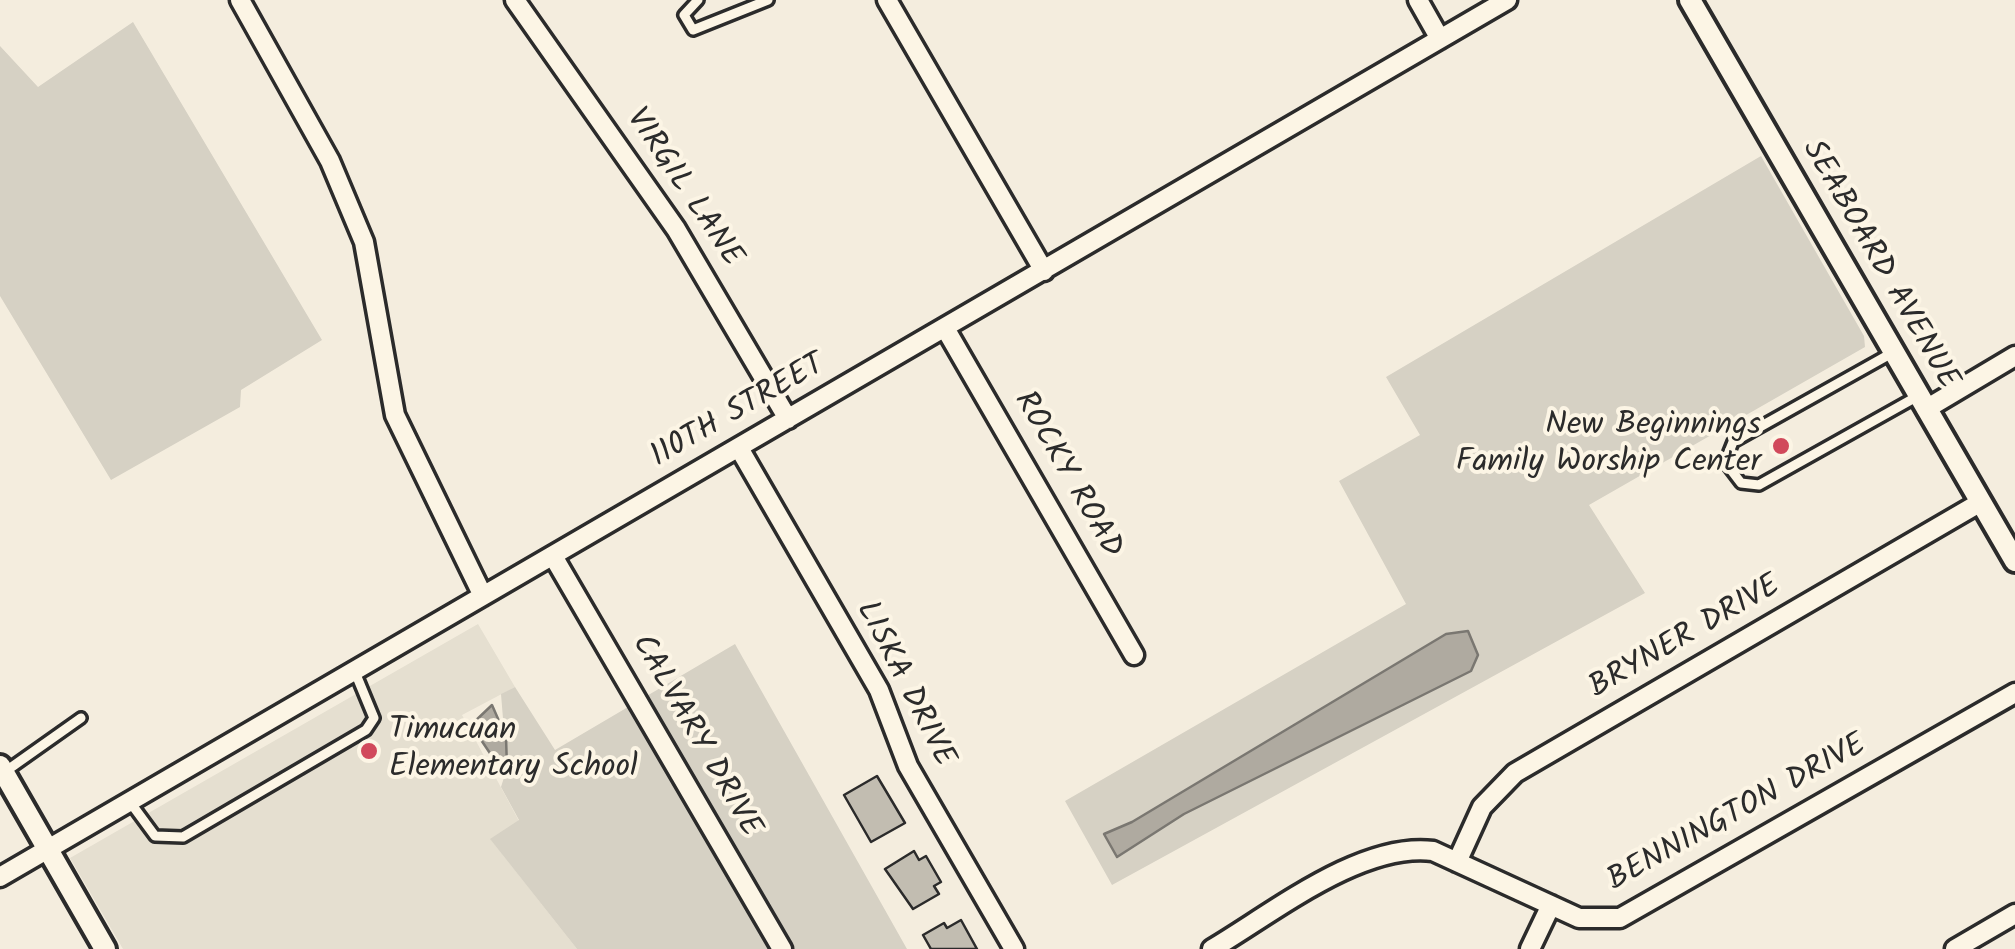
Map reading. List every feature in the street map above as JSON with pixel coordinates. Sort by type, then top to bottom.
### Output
[{"type":"street","points":[[240,0],[330,161],[364,242],[395,415],[483,596]]},
{"type":"street","name":"VIRGIL LANE","points":[[515,0],[676,229],[788,419]]},
{"type":"street","points":[[887,0],[1044,271]]},
{"type":"street","points":[[1418,0],[1440,39]]},
{"type":"street","name":"110TH STREET","points":[[0,877],[1507,0]]},
{"type":"street","name":"SEABOARD AVENUE","points":[[1690,0],[2015,561]]},
{"type":"street","name":"ROCKY ROAD","points":[[946,328],[1134,655]]},
{"type":"street","points":[[1922,402],[2015,356]]},
{"type":"street","name":"LISKA DRIVE","points":[[738,448],[878,690],[908,766],[1014,949]]},
{"type":"street","name":"BRYNER DRIVE","points":[[1457,862],[1482,807],[1515,773],[1981,502]]},
{"type":"street","name":"CALVARY DRIVE","points":[[553,556],[782,949]]},
{"type":"street","name":"BENNINGTON DRIVE","points":[[1212,949],[1386,852],[1433,851],[1579,918],[1600,920],[1638,911],[2015,693]]},
{"type":"street","points":[[2,770],[105,949]]},
{"type":"street","points":[[1530,949],[1551,905]]},
{"type":"street","points":[[1955,949],[2015,914]]},
{"type":"lane","points":[[698,0],[684,15],[693,30],[768,0]]},
{"type":"lane","points":[[1894,352],[1733,442],[1725,462],[1741,483],[1759,485],[1922,402]]},
{"type":"lane","points":[[130,802],[155,836],[183,837],[366,730],[374,718],[355,671]]},
{"type":"lane","points":[[2,770],[82,718]]},
{"type":"shaded area","points":[[133,22],[322,340],[241,390],[240,407],[111,480],[0,296],[0,46],[38,87]]},
{"type":"shaded area","points":[[1761,156],[1864,336],[1865,347],[1589,505],[1645,593],[1112,885],[1065,801],[1406,604],[1339,481],[1420,435],[1386,377]],"holes":[[[1445,634],[1470,671],[1184,814],[1104,834],[1132,822]]]},
{"type":"shaded area","name":"Timucuan Elementary School","points":[[478,624],[515,687],[462,715],[519,821],[491,840],[577,949],[123,949],[70,858]]},
{"type":"shaded area","points":[[1468,631],[1478,655],[1471,671],[1184,814],[1117,857],[1104,834],[1132,822],[1446,634]]},
{"type":"shaded area","points":[[735,644],[907,949],[577,949],[490,839],[519,820],[501,787],[507,768],[501,694],[515,687],[555,750]]},
{"type":"shaded area","points":[[492,705],[506,737],[507,768],[502,771],[471,725]]},
{"type":"building","points":[[877,776],[905,823],[871,842],[844,795]]},
{"type":"building","points":[[914,851],[919,860],[926,856],[941,882],[934,886],[939,894],[913,909],[885,869]]},
{"type":"building","points":[[961,920],[977,949],[931,949],[923,935],[944,923],[947,928]]},
{"type":"place","name":"New Beginnings Family Worship Center","points":[[1781,446]]},
{"type":"place","name":"Timucuan Elementary School","points":[[369,751]]}]
